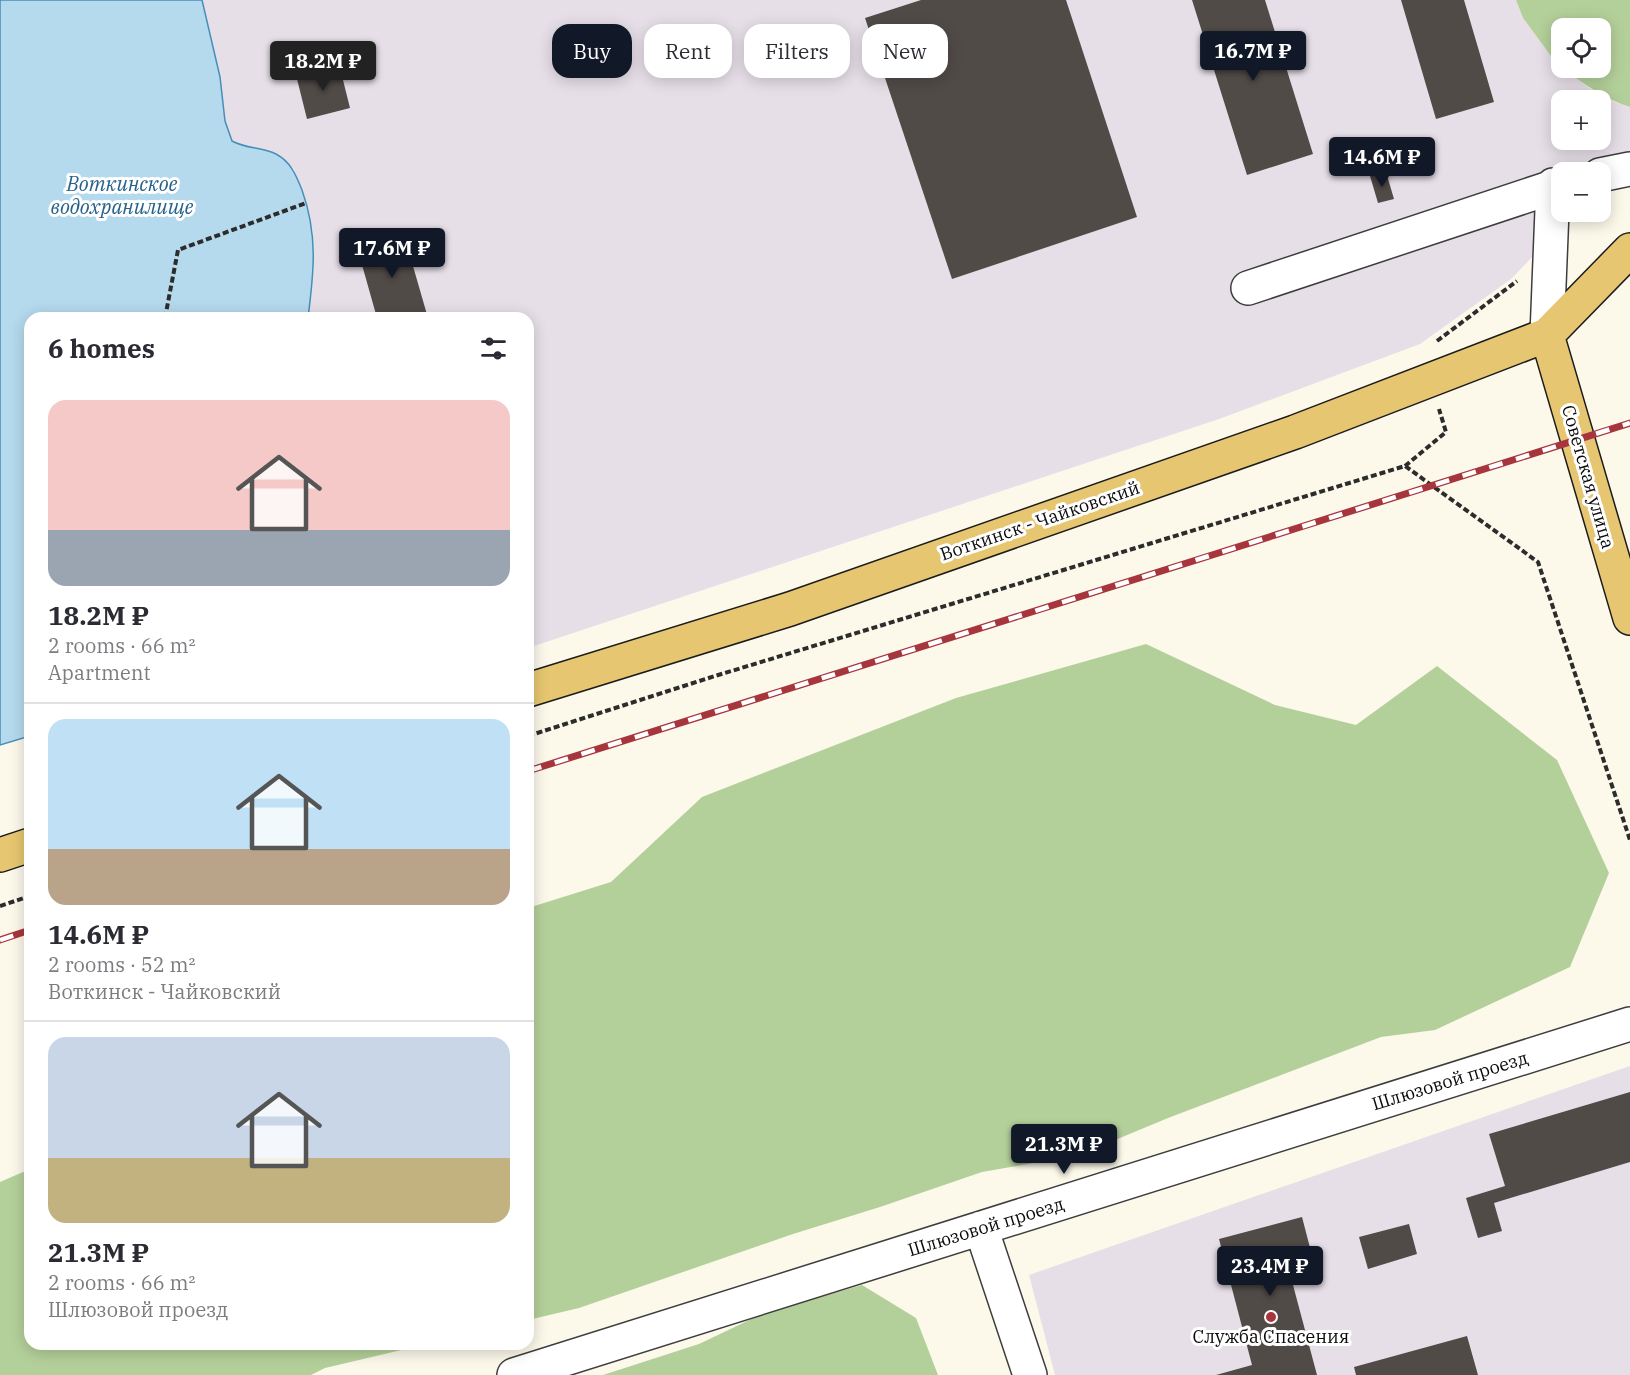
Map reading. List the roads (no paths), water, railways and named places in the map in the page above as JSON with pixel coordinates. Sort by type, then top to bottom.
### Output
[{"type":"main road","points":[[1547,335],[1630,250]]},
{"type":"main road","name":"Советская улица","points":[[1547,335],[1630,618]]},
{"type":"main road","name":"Воткинск - Чайковский","points":[[534,688],[790,609],[1295,432],[1547,335]]},
{"type":"main road","points":[[0,855],[24,847]]},
{"type":"street","points":[[1611,173],[1630,169]]},
{"type":"street","points":[[1248,288],[1551,186]]},
{"type":"street","points":[[1547,335],[1554,222]]},
{"type":"street","name":"Шлюзовой проезд","points":[[513,1375],[1630,1024]]},
{"type":"street","points":[[981,1228],[1030,1375]]},
{"type":"water","name":"Воткинское водохранилище","points":[[0,0],[202,0],[220,77],[225,121],[232,141],[281,157],[292,169],[302,190],[313,238],[309,312],[24,312],[24,738],[0,745]]},
{"type":"railway","points":[[534,769],[1630,423]]},
{"type":"railway","points":[[0,940],[24,932]]},
{"type":"place","name":"Служба Спасения","points":[[1271,1317]]}]
